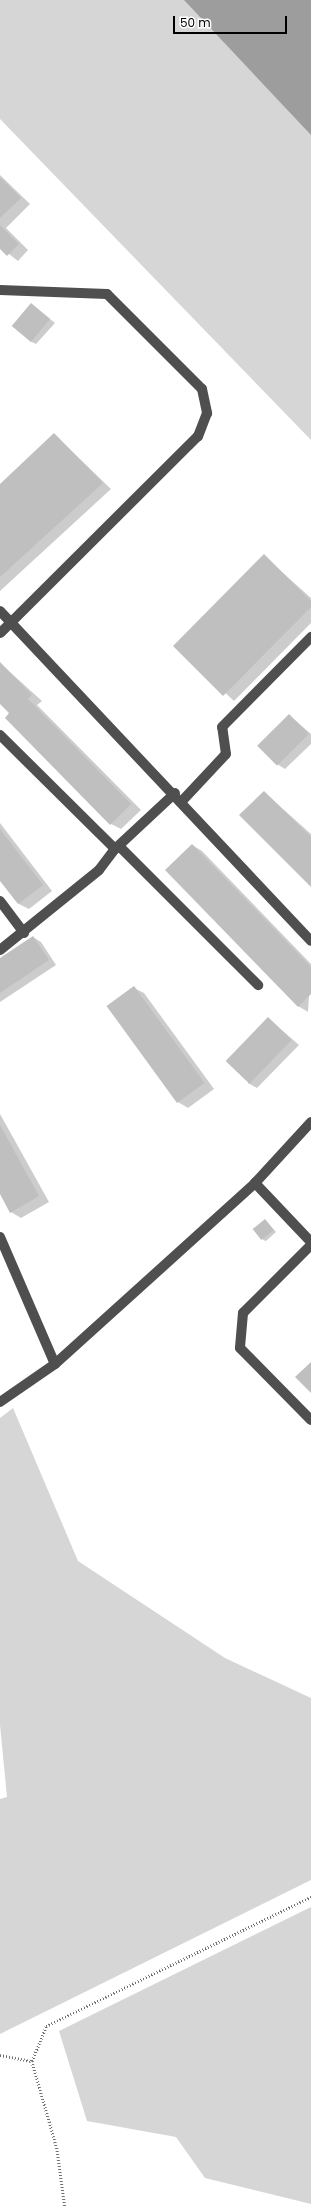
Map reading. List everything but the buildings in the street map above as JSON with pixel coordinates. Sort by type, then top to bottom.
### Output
[{"type":"lane","points":[[0,290],[107,294],[202,389],[207,413],[198,436],[0,633]]},
{"type":"lane","points":[[0,611],[175,793],[311,941]]},
{"type":"lane","points":[[182,801],[226,754],[222,726],[311,637]]},
{"type":"lane","points":[[0,735],[258,986]]},
{"type":"lane","points":[[0,950],[99,870],[117,848],[175,793]]},
{"type":"lane","points":[[0,901],[24,932]]},
{"type":"lane","points":[[0,1402],[55,1364],[254,1183],[311,1122]]},
{"type":"lane","points":[[254,1183],[311,1242]]},
{"type":"lane","points":[[0,1237],[55,1364]]},
{"type":"lane","points":[[311,1245],[243,1313],[240,1348],[311,1420]]},
{"type":"path","points":[[65,2207],[57,2148],[32,2061],[46,2026],[311,1897]]},
{"type":"path","points":[[0,2055],[32,2061]]},
{"type":"shaded area","points":[[0,0],[311,0],[311,440],[0,119]]},
{"type":"shaded area","points":[[184,0],[311,0],[311,135]]},
{"type":"shaded area","points":[[13,1408],[78,1561],[225,1658],[311,1698],[311,1880],[0,2034],[0,1799],[7,1797],[0,1725],[0,1418]]},
{"type":"shaded area","points":[[311,1907],[311,2204],[205,2178],[176,2137],[87,2121],[59,2031]]}]
